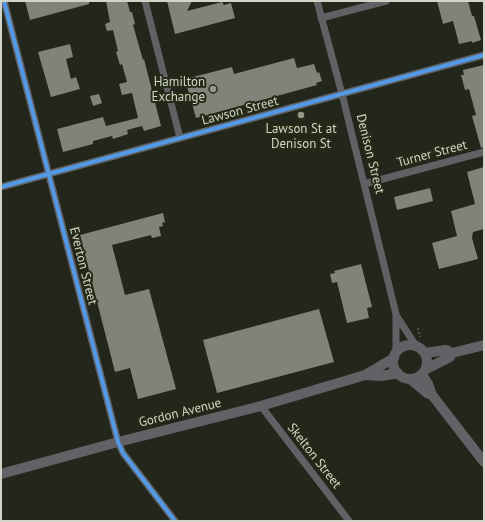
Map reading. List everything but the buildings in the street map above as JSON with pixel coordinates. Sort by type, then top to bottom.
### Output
[{"type":"main road","points":[[452,353],[450,357],[424,372],[416,378],[403,378],[398,374],[394,366],[395,355],[403,347],[419,343],[427,361],[424,372],[432,395],[484,462]]},
{"type":"main road","points":[[425,354],[446,350],[452,353],[484,345]]},
{"type":"main road","name":"Gordon Avenue","points":[[1,474],[118,442],[261,406],[365,375],[395,355]]},
{"type":"main road","name":"Gordon Avenue","points":[[365,375],[381,376],[398,374]]},
{"type":"main road","points":[[410,379],[427,393],[432,395]]},
{"type":"street","name":"Everton Street","points":[[4,1],[118,442],[123,453],[175,521]]},
{"type":"street","points":[[145,1],[180,138]]},
{"type":"street","name":"Denison Street","points":[[317,1],[342,94],[396,314],[395,355]]},
{"type":"street","points":[[321,18],[386,1]]},
{"type":"street","name":"Lawson Street","points":[[1,186],[484,55]]},
{"type":"street","name":"Turner Street","points":[[364,184],[484,152]]},
{"type":"street","name":"Denison Street","points":[[396,314],[419,343]]},
{"type":"street","name":"Skelton Street","points":[[261,406],[349,521]]},
{"type":"path","points":[[418,328],[419,343]]},
{"type":"cycle path","points":[[4,1],[118,442],[123,453],[175,521]]},
{"type":"cycle path","points":[[1,187],[484,55]]},
{"type":"place","name":"Hamilton Exchange","points":[[213,89]]},
{"type":"place","name":"Lawson St at Denison St","points":[[301,115]]}]
